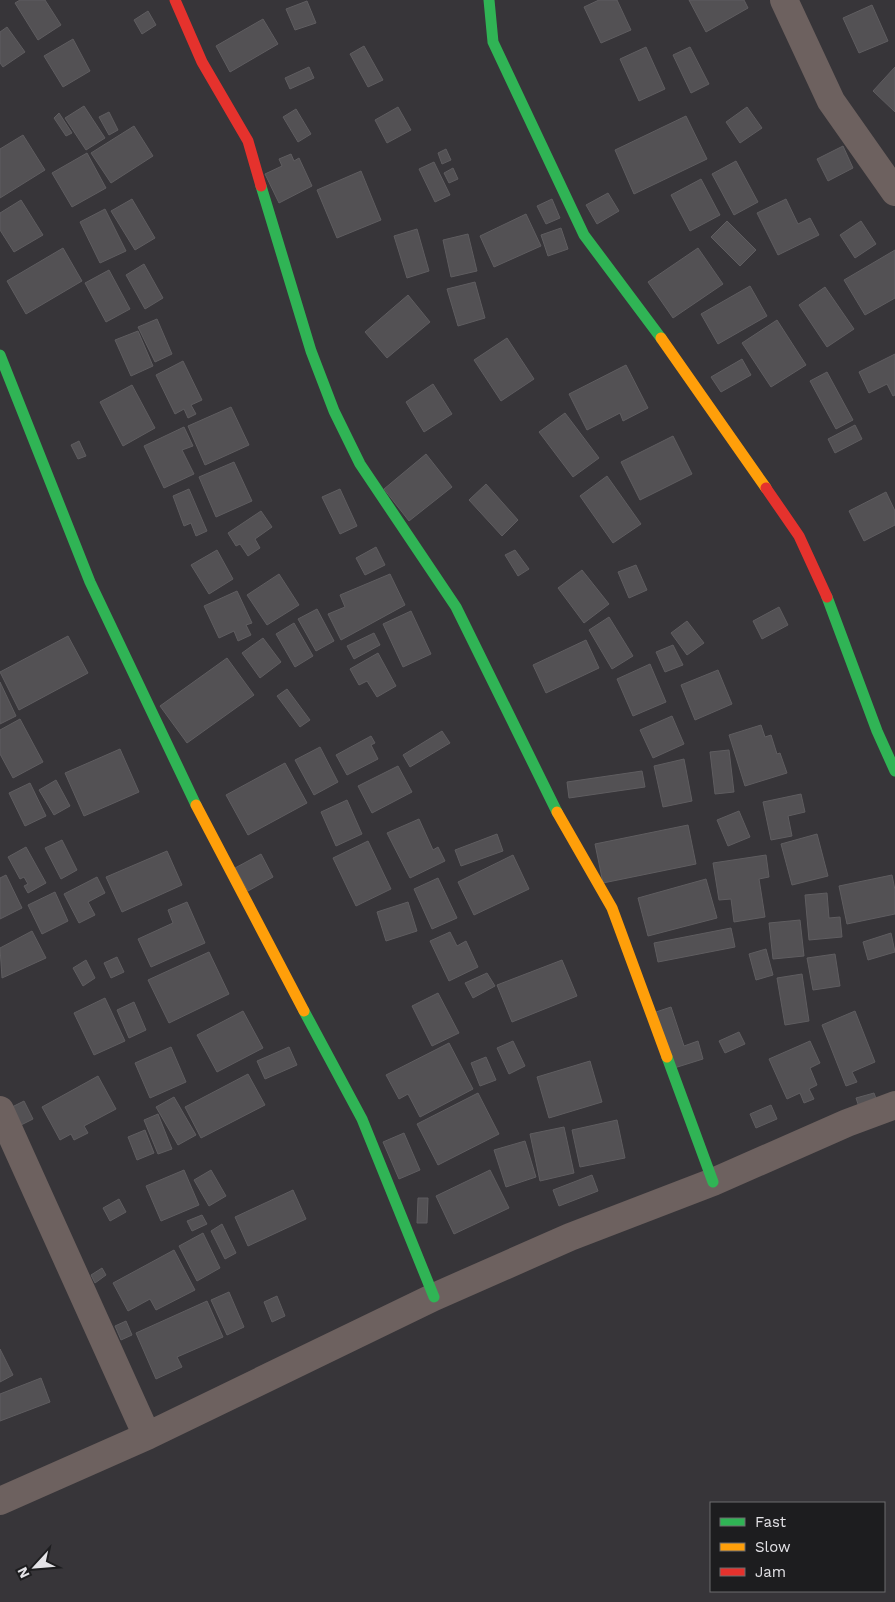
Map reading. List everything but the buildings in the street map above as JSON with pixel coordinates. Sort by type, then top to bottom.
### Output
[{"type":"street","points":[[175,0],[202,62],[248,141],[311,351],[334,411],[360,464],[456,606],[546,792],[612,908],[713,1182]]},
{"type":"street","points":[[490,0],[493,42],[584,235],[688,374],[799,536],[831,607],[877,731],[895,771]]},
{"type":"street","points":[[784,0],[831,101],[895,192]]},
{"type":"street","points":[[0,355],[90,582],[180,772],[261,932],[362,1119],[434,1298]]},
{"type":"street","points":[[0,1501],[147,1436],[434,1298],[570,1237],[713,1182],[847,1123],[895,1105]]},
{"type":"street","points":[[0,1110],[147,1436]]},
{"type":"traffic: fast","points":[[489,0],[493,42],[584,235],[661,338]]},
{"type":"traffic: fast","points":[[261,186],[311,351],[334,411],[360,464],[456,607],[557,812]]},
{"type":"traffic: fast","points":[[0,355],[90,582],[196,805]]},
{"type":"traffic: fast","points":[[827,597],[877,731],[895,771]]},
{"type":"traffic: fast","points":[[304,1011],[362,1119],[434,1297]]},
{"type":"traffic: fast","points":[[667,1057],[713,1182]]},
{"type":"traffic: slow","points":[[661,338],[766,488]]},
{"type":"traffic: slow","points":[[196,805],[304,1011]]},
{"type":"traffic: slow","points":[[557,812],[612,908],[667,1057]]},
{"type":"traffic: jam","points":[[175,0],[202,62],[248,141],[261,186]]},
{"type":"traffic: jam","points":[[766,488],[799,536],[827,597]]}]
